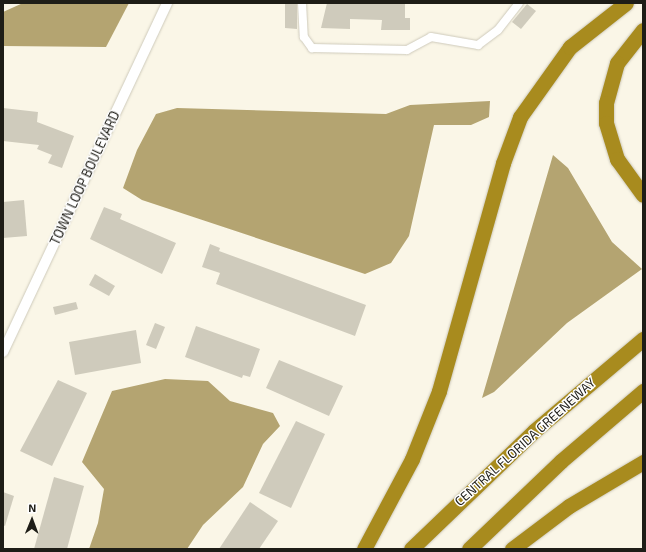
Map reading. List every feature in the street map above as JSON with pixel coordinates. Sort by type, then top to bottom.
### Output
[{"type":"highway","points":[[364,549],[412,459],[439,391],[503,163],[520,117],[570,46],[626,3]]},
{"type":"highway","points":[[643,30],[617,63],[606,103],[606,123],[617,159],[643,195]]},
{"type":"highway","name":"CENTRAL FLORIDA GREENEWAY","points":[[411,549],[534,431],[643,339]]},
{"type":"highway","points":[[469,549],[562,461],[643,391]]},
{"type":"highway","points":[[512,549],[569,506],[643,462]]},
{"type":"street","name":"TOWN LOOP BOULEVARD","points":[[3,352],[167,3]]},
{"type":"street","points":[[302,3],[304,37],[312,48],[407,50],[431,37],[478,45],[498,30],[519,3]]},
{"type":"shaded area","points":[[23,3],[129,3],[106,47],[3,46],[3,12]]},
{"type":"shaded area","points":[[490,101],[489,117],[471,125],[434,125],[409,236],[391,263],[365,274],[142,200],[123,188],[137,150],[156,114],[177,108],[386,114],[410,105]]},
{"type":"shaded area","points":[[553,155],[568,168],[612,242],[642,269],[567,323],[494,392],[482,398]]},
{"type":"shaded area","points":[[165,379],[208,381],[230,401],[273,413],[280,426],[263,444],[243,487],[203,525],[187,549],[89,549],[98,523],[104,489],[82,462],[112,391]]},
{"type":"building","points":[[327,3],[405,3],[405,18],[410,18],[410,30],[381,30],[382,20],[350,19],[350,29],[321,28]]},
{"type":"building","points":[[285,4],[297,4],[297,29],[285,28]]},
{"type":"building","points":[[527,4],[536,11],[521,29],[512,22]]},
{"type":"building","points":[[3,108],[38,112],[37,122],[74,136],[62,168],[48,163],[52,155],[37,149],[39,145],[3,141]]},
{"type":"building","points":[[24,200],[27,236],[3,238],[3,202]]},
{"type":"building","points":[[104,207],[122,214],[120,219],[176,243],[162,274],[90,239]]},
{"type":"building","points":[[210,244],[220,248],[219,251],[366,305],[355,336],[216,284],[220,273],[202,267]]},
{"type":"building","points":[[95,274],[115,286],[109,296],[89,285]]},
{"type":"building","points":[[76,302],[78,309],[55,315],[53,307]]},
{"type":"building","points":[[155,323],[165,327],[156,349],[146,345]]},
{"type":"building","points":[[196,326],[260,349],[250,377],[243,375],[242,378],[185,357]]},
{"type":"building","points":[[136,330],[141,363],[75,375],[69,342]]},
{"type":"building","points":[[279,360],[343,386],[329,416],[266,388]]},
{"type":"building","points":[[58,380],[87,393],[52,466],[20,451]]},
{"type":"building","points":[[296,421],[325,434],[291,508],[259,493]]},
{"type":"building","points":[[54,477],[84,486],[67,549],[34,549]]},
{"type":"building","points":[[3,492],[14,496],[5,526],[3,525]]},
{"type":"building","points":[[250,502],[278,521],[259,549],[219,549]]}]
